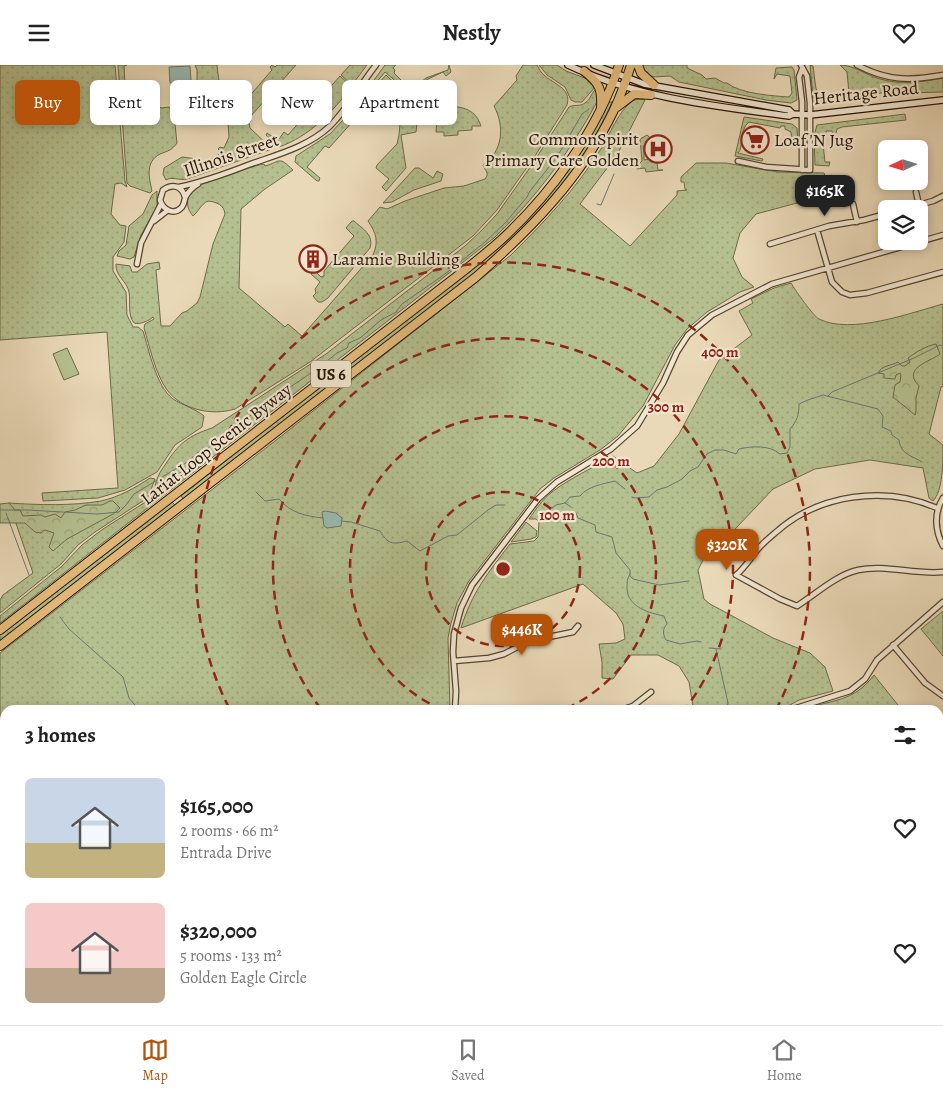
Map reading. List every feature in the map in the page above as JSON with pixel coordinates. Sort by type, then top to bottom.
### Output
[{"type":"highway","name":"US 6","points":[[616,74],[619,65]]},
{"type":"highway","name":"US 6","points":[[614,111],[631,65]]},
{"type":"highway","points":[[638,65],[641,73],[654,85]]},
{"type":"highway","points":[[584,71],[594,79],[599,87],[601,110]]},
{"type":"highway","name":"Lariat Loop Scenic Byway","points":[[0,630],[502,239],[529,212],[568,163],[601,110],[616,74]]},
{"type":"highway","points":[[614,111],[622,102],[634,94],[651,95]]},
{"type":"highway","name":"Lariat Loop Scenic Byway","points":[[0,646],[476,277],[538,220],[563,190],[589,153],[614,111]]},
{"type":"highway","points":[[174,495],[181,505]]},
{"type":"main road","name":"Heritage Road","points":[[568,65],[651,95],[782,115],[810,115],[943,100]]},
{"type":"main road","name":"Heritage Road","points":[[594,65],[626,78],[654,85],[789,110],[793,114]]},
{"type":"street","name":"Illinois Street","points":[[178,187],[199,183],[282,153],[309,141],[328,127],[342,113],[376,65]]},
{"type":"street","points":[[857,65],[877,74],[899,79],[923,79],[943,75]]},
{"type":"street","points":[[738,161],[766,167],[802,171],[810,170],[810,115],[807,76],[801,67]]},
{"type":"street","points":[[801,67],[799,77],[802,102],[802,171]]},
{"type":"street","points":[[161,204],[168,210],[174,211],[181,208],[190,190],[199,183]]},
{"type":"street","points":[[138,264],[141,243],[161,204],[160,196],[164,189],[170,186],[178,187],[182,190],[185,197]]},
{"type":"street","points":[[916,192],[918,200]]},
{"type":"street","points":[[928,202],[943,196]]},
{"type":"street","points":[[853,204],[857,222]]},
{"type":"street","points":[[153,221],[168,210]]},
{"type":"street","points":[[770,244],[838,224],[857,222],[878,216]]},
{"type":"street","points":[[817,230],[832,282],[836,288],[850,295],[866,293],[943,272]]},
{"type":"street","points":[[455,705],[454,634],[459,613],[472,585],[538,499],[557,482],[611,449],[637,426],[663,383],[677,352],[688,335],[712,315],[772,284],[943,235]]},
{"type":"street","points":[[938,506],[880,496],[852,497],[830,502],[815,508],[776,531],[736,575],[780,599],[797,605],[841,577],[858,570],[878,569],[913,573],[943,572]]},
{"type":"street","points":[[943,497],[938,506],[936,527],[943,546]]},
{"type":"street","points":[[806,705],[850,691],[865,679],[877,660],[943,602]]},
{"type":"street","points":[[454,661],[489,658],[504,654],[529,641],[573,632],[578,626]]},
{"type":"street","points":[[893,645],[924,683],[943,696]]},
{"type":"street","points":[[634,705],[651,692]]},
{"type":"green space","points":[[0,65],[115,65],[116,80],[90,80],[90,125],[120,125],[127,187],[121,183],[115,184],[111,214],[120,225],[126,226],[124,242],[113,257],[113,271],[126,292],[127,315],[133,327],[138,327],[143,331],[162,386],[173,399],[204,416],[202,427],[175,445],[157,472],[125,490],[98,498],[43,501],[42,493],[118,488],[107,332],[0,340]]},
{"type":"green space","points":[[118,65],[127,65],[124,66],[125,80],[119,80]]},
{"type":"green space","points":[[195,65],[217,65],[219,80],[197,80]]},
{"type":"green space","points":[[272,65],[275,67],[277,65],[296,65],[283,80],[263,80],[272,70],[270,67]]},
{"type":"green space","points":[[350,65],[367,65],[356,80],[346,80],[341,75]]},
{"type":"green space","points":[[385,65],[396,65],[393,68],[395,70],[394,73],[401,80],[394,80],[385,72],[378,80],[374,80]]},
{"type":"green space","points":[[449,65],[451,72],[446,76],[443,72],[424,80],[426,78],[448,70]]},
{"type":"green space","points":[[523,65],[537,65],[543,74],[561,87],[567,94],[567,105],[535,156],[497,210],[473,236],[310,362],[235,409],[217,412],[198,410],[173,397],[159,376],[144,328],[145,324],[154,319],[153,317],[144,322],[134,323],[130,312],[128,288],[117,272],[116,264],[130,266],[132,272],[137,272],[147,264],[159,262],[160,269],[156,270],[161,326],[170,326],[182,313],[197,303],[213,244],[225,214],[220,205],[208,201],[193,216],[190,213],[188,198],[195,188],[216,178],[259,165],[264,164],[265,166],[280,161],[293,170],[265,189],[241,209],[239,288],[285,327],[288,324],[302,336],[373,255],[376,237],[368,221],[380,207],[387,209],[444,188],[464,186],[485,179],[487,174],[483,165],[495,153],[501,130],[498,114],[494,106],[517,80],[516,76]]},
{"type":"green space","points":[[539,65],[557,65],[566,71],[590,80],[596,86],[582,102],[575,102],[571,100],[565,87],[547,75]]},
{"type":"green space","points":[[642,65],[687,65],[687,68],[706,79],[715,78],[740,90],[789,97],[792,93],[790,76],[777,74],[774,79],[776,68],[792,67],[794,70],[797,100],[791,103],[766,100],[679,82],[670,76],[653,77],[644,73]]},
{"type":"green space","points":[[810,65],[813,66],[816,89],[825,97],[847,95],[849,93],[847,72],[840,65],[845,65],[880,79],[896,82],[919,82],[943,78],[943,92],[907,93],[894,90],[850,100],[818,103],[813,97]]},
{"type":"green space","points":[[386,75],[391,80],[382,80]]},
{"type":"green space","points":[[340,76],[344,80],[342,80],[342,99],[332,110],[332,85]]},
{"type":"green space","points":[[262,82],[262,103],[252,115],[252,93]]},
{"type":"green space","points":[[596,89],[597,102],[563,157],[524,207],[494,238],[0,623],[0,616],[61,567],[82,545],[147,501],[152,495],[160,493],[173,480],[199,467],[183,471],[159,490],[155,490],[161,471],[175,451],[185,441],[196,434],[212,428],[326,354],[465,246],[497,214],[569,107],[585,103]]},
{"type":"green space","points":[[645,100],[617,155],[580,204],[630,246],[677,195],[677,191],[687,190],[685,189],[684,182],[681,182],[681,177],[696,163],[726,163],[778,172],[824,173],[826,179],[832,175],[835,179],[829,182],[812,199],[756,214],[740,233],[733,258],[742,277],[754,287],[740,292],[707,312],[687,329],[675,345],[643,406],[618,436],[540,489],[469,581],[457,603],[448,638],[450,705],[0,705],[0,653],[275,441],[511,255],[570,191],[601,149],[622,112],[633,101]]},
{"type":"green space","points":[[609,102],[612,102],[605,117],[565,183],[541,212],[512,241],[455,290],[184,500],[181,496],[250,439],[505,240],[599,119]]},
{"type":"green space","points":[[160,107],[169,107],[170,125],[175,125],[177,143],[172,149],[155,157],[152,161],[149,175],[152,191],[150,193],[130,186],[127,183],[123,125],[160,125]]},
{"type":"green space","points":[[457,107],[473,113],[481,126],[472,126],[472,130],[458,131],[458,135],[444,136],[444,132],[436,132],[436,125],[457,125]]},
{"type":"green space","points":[[905,114],[906,120],[842,127],[833,134],[832,131],[826,131],[826,134],[822,135],[825,162],[830,162],[829,166],[815,165],[814,136],[817,125]]},
{"type":"green space","points":[[744,117],[792,124],[797,128],[798,145],[792,144],[791,132],[785,129],[785,126],[780,128],[749,122],[744,129],[738,153],[763,159],[762,161],[735,156]]},
{"type":"green space","points":[[342,121],[342,125],[350,125],[329,148],[325,146],[307,167],[320,178],[317,181],[295,162],[296,156],[330,134]]},
{"type":"green space","points":[[228,125],[249,125],[250,128],[272,149],[187,179],[170,178],[166,180],[163,174],[164,168],[182,157],[197,159],[198,163],[211,160],[221,152],[218,149],[220,147],[224,148],[229,137]]},
{"type":"green space","points":[[297,125],[316,125],[301,137],[279,147],[266,135],[267,133],[279,139],[284,132],[288,135]]},
{"type":"green space","points":[[400,125],[417,125],[416,132],[401,135],[406,168],[386,191],[382,187],[389,179],[376,168],[397,144]]},
{"type":"green space","points":[[647,135],[654,141],[646,142],[647,145],[644,145],[644,160],[650,159],[651,162],[657,162],[658,170],[663,170],[646,172],[645,168],[637,169],[637,166],[642,161],[640,139]]},
{"type":"green space","points":[[415,168],[419,168],[433,178],[437,171],[443,174],[441,181],[414,190],[392,202],[383,203]]},
{"type":"green space","points":[[157,191],[157,207],[141,235],[134,257],[130,259],[117,256],[119,251],[126,245],[129,226],[143,214],[152,195]]},
{"type":"green space","points":[[352,221],[369,236],[370,248],[328,298],[318,302],[313,296],[320,282],[311,274],[314,270],[321,277],[324,276],[324,271],[354,236],[346,228]]},
{"type":"green space","points":[[791,283],[819,319],[847,325],[881,321],[943,304],[943,386],[941,387],[929,434],[943,445],[941,483],[933,501],[929,498],[923,468],[870,460],[815,469],[773,489],[721,544],[708,550],[698,570],[704,599],[773,638],[810,653],[825,667],[833,691],[799,700],[790,705],[693,705],[689,682],[679,666],[658,655],[631,655],[613,679],[602,678],[599,644],[616,643],[625,639],[623,624],[616,613],[583,584],[461,628],[476,593],[510,544],[534,541],[538,537],[539,522],[536,519],[529,519],[552,492],[613,456],[637,473],[654,466],[679,434],[719,360],[752,335],[739,311],[753,303],[751,299],[774,288]]},
{"type":"green space","points":[[936,344],[940,354],[922,364],[913,374],[914,380],[919,386],[915,415],[893,397],[895,385],[900,382],[900,373],[896,375],[895,379],[884,378],[884,374],[878,373],[884,367],[898,362],[905,366],[910,362],[908,358]]},
{"type":"green space","points":[[67,348],[79,374],[64,380],[53,354]]},
{"type":"green space","points":[[150,478],[155,479],[146,499],[78,545],[61,564],[0,613],[0,600],[3,595],[33,573],[9,503],[55,505],[101,501],[127,492]]},
{"type":"green space","points":[[113,501],[120,508],[115,513],[67,539],[53,551],[49,547],[54,533],[45,530],[41,533],[35,532],[25,523],[0,523],[0,504],[9,503],[15,510],[20,510],[23,516],[41,515],[45,517],[55,514],[61,518],[65,512],[86,505],[102,505]]},
{"type":"green space","points":[[171,501],[176,506],[0,642],[0,633]]},
{"type":"green space","points":[[526,522],[537,531],[536,537],[511,542]]},
{"type":"green space","points":[[943,611],[943,656],[921,629]]},
{"type":"green space","points":[[874,675],[898,705],[818,705],[849,696],[868,682]]},
{"type":"water","points":[[190,66],[191,80],[170,80],[170,83],[169,67]]},
{"type":"water","points":[[322,512],[336,513],[342,518],[341,526],[327,528],[324,526]]},
{"type":"waterway","points":[[0,510],[97,514],[119,512],[134,494],[221,439],[265,404],[337,353],[347,348],[349,343],[360,338],[381,320],[396,312],[402,304],[445,274],[485,242],[506,222],[527,197],[557,157],[582,114],[589,109]]},
{"type":"waterway","points":[[597,204],[601,205],[614,174]]},
{"type":"waterway","points":[[828,396],[832,392],[914,358],[940,345],[943,346]]},
{"type":"waterway","points":[[632,497],[649,497],[657,490],[682,479],[690,471],[698,467],[707,454],[715,450],[724,450],[736,454],[739,449],[761,447],[771,449],[780,454],[787,453],[790,447],[790,429],[797,418],[799,404],[823,395],[878,409],[883,416],[882,427],[891,431],[892,435],[899,440],[904,452],[922,462]]},
{"type":"waterway","points":[[545,513],[556,505],[565,503],[570,497],[580,496],[587,490],[601,484],[615,481],[625,489]]},
{"type":"waterway","points":[[256,492],[265,501],[279,499],[288,508],[299,513],[323,518]]},
{"type":"waterway","points":[[565,503],[571,507]]},
{"type":"waterway","points":[[341,521],[351,522],[380,531],[385,539],[394,543],[407,541],[420,551],[448,536],[457,535],[496,505],[505,505]]},
{"type":"waterway","points":[[6,513],[29,575]]},
{"type":"waterway","points":[[576,513],[578,518],[595,525],[596,532],[612,537],[616,553],[630,570],[630,576],[633,579],[659,585],[689,581]]},
{"type":"waterway","points":[[630,574],[627,582],[628,595],[635,605],[640,608],[664,616],[667,624],[664,628],[666,640],[680,644],[701,642]]},
{"type":"waterway","points":[[60,617],[69,629],[123,677],[129,698],[135,705]]},
{"type":"waterway","points":[[709,648],[721,649]]},
{"type":"waterway","points":[[716,649],[728,705]]},
{"type":"place","name":"Loaf 'N Jug","points":[[755,140]]},
{"type":"place","name":"CommonSpirit Primary Care Golden","points":[[658,149]]},
{"type":"place","name":"Laramie Building","points":[[313,259]]}]
